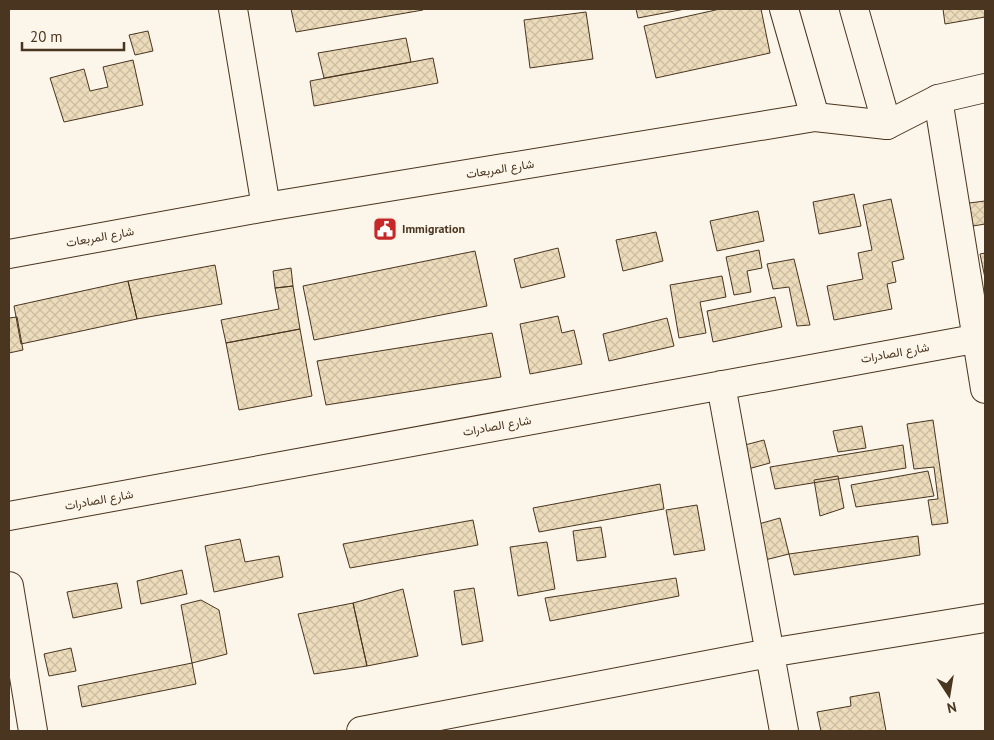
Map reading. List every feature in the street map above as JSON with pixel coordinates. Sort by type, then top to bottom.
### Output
[{"type":"street","points":[[233,9],[266,207]]},
{"type":"street","points":[[784,9],[815,117]]},
{"type":"street","points":[[854,9],[887,125],[938,98],[985,88]]},
{"type":"street","points":[[938,98],[981,337],[985,389]]},
{"type":"street","name":"شارع المربعات","points":[[9,254],[266,207],[815,117],[887,125]]},
{"type":"street","name":"شارع الصادرات","points":[[9,516],[981,337]]},
{"type":"street","points":[[721,385],[784,731]]},
{"type":"street","points":[[9,586],[33,731]]},
{"type":"street","points":[[361,731],[769,653],[985,618]]},
{"type":"building","points":[[291,9],[423,9],[423,10],[296,32]]},
{"type":"building","points":[[636,9],[685,9],[638,18]]},
{"type":"building","points":[[720,9],[761,9],[770,53],[656,78],[644,26]]},
{"type":"building","points":[[943,9],[985,9],[985,17],[945,24]]},
{"type":"building","points":[[586,12],[593,59],[530,68],[524,20]]},
{"type":"building","points":[[148,31],[153,51],[135,55],[129,35]]},
{"type":"building","points":[[406,38],[411,62],[324,78],[318,53]]},
{"type":"building","points":[[433,58],[438,83],[314,106],[310,81]]},
{"type":"building","points":[[133,60],[143,105],[64,122],[50,78],[84,69],[90,91],[108,87],[103,67]]},
{"type":"building","points":[[854,194],[861,226],[819,234],[813,202]]},
{"type":"building","points":[[891,199],[904,259],[892,262],[896,282],[887,284],[892,309],[834,320],[827,286],[863,279],[858,253],[872,250],[863,205]]},
{"type":"building","points":[[985,201],[985,224],[973,226],[969,203]]},
{"type":"building","points":[[758,211],[764,241],[717,251],[710,221]]},
{"type":"building","points":[[656,232],[663,261],[623,271],[616,240]]},
{"type":"building","points":[[558,248],[565,277],[521,288],[514,259]]},
{"type":"building","points":[[759,250],[762,268],[747,271],[751,292],[734,295],[726,257]]},
{"type":"building","points":[[475,251],[487,306],[314,340],[303,286]]},
{"type":"building","points":[[985,253],[985,278],[980,254]]},
{"type":"building","points":[[794,259],[810,325],[797,326],[789,287],[773,289],[767,264]]},
{"type":"building","points":[[215,265],[222,304],[137,319],[128,281]]},
{"type":"building","points":[[291,268],[293,286],[275,288],[273,271]]},
{"type":"building","points":[[722,276],[726,297],[700,302],[706,333],[679,338],[670,285]]},
{"type":"building","points":[[128,281],[137,319],[21,344],[14,306]]},
{"type":"building","points":[[293,286],[300,329],[226,343],[221,320],[279,309],[275,288]]},
{"type":"building","points":[[775,297],[782,327],[713,342],[707,311]]},
{"type":"building","points":[[558,316],[562,333],[574,330],[582,364],[530,374],[520,324]]},
{"type":"building","points":[[17,317],[23,350],[9,353],[9,318]]},
{"type":"building","points":[[667,318],[674,346],[609,361],[603,334]]},
{"type":"building","points":[[300,329],[312,396],[239,410],[226,343]]},
{"type":"building","points":[[492,333],[501,377],[326,405],[317,361]]},
{"type":"building","points":[[933,420],[948,523],[932,525],[928,500],[938,499],[934,467],[914,469],[907,424]]},
{"type":"building","points":[[862,426],[866,448],[838,452],[833,431]]},
{"type":"building","points":[[764,440],[770,463],[748,469],[741,446]]},
{"type":"building","points":[[903,445],[906,468],[775,489],[770,467]]},
{"type":"building","points":[[928,471],[934,496],[856,507],[851,485]]},
{"type":"building","points":[[838,476],[844,508],[820,516],[814,480]]},
{"type":"building","points":[[660,484],[664,509],[539,532],[533,508]]},
{"type":"building","points":[[697,505],[705,550],[674,555],[666,510]]},
{"type":"building","points":[[780,518],[789,554],[765,560],[755,525]]},
{"type":"building","points":[[473,520],[478,545],[350,568],[343,544]]},
{"type":"building","points":[[601,527],[606,557],[577,561],[573,531]]},
{"type":"building","points":[[918,536],[920,555],[794,575],[789,554]]},
{"type":"building","points":[[240,539],[245,562],[279,556],[283,577],[214,592],[205,546]]},
{"type":"building","points":[[547,542],[555,589],[518,596],[510,547]]},
{"type":"building","points":[[182,570],[187,594],[141,604],[137,581]]},
{"type":"building","points":[[676,578],[679,596],[550,621],[545,598]]},
{"type":"building","points":[[117,583],[122,608],[73,618],[67,592]]},
{"type":"building","points":[[474,588],[483,641],[462,645],[454,591]]},
{"type":"building","points":[[403,589],[418,656],[367,666],[353,603]]},
{"type":"building","points":[[201,600],[219,610],[227,654],[192,663],[181,605]]},
{"type":"building","points":[[353,603],[367,666],[314,674],[298,614]]},
{"type":"building","points":[[71,648],[76,671],[49,676],[44,654]]},
{"type":"building","points":[[192,663],[196,684],[82,707],[78,686]]},
{"type":"building","points":[[879,692],[886,731],[821,731],[817,712],[851,706],[850,697]]},
{"type":"place","name":"Immigration","points":[[385,229]]}]
